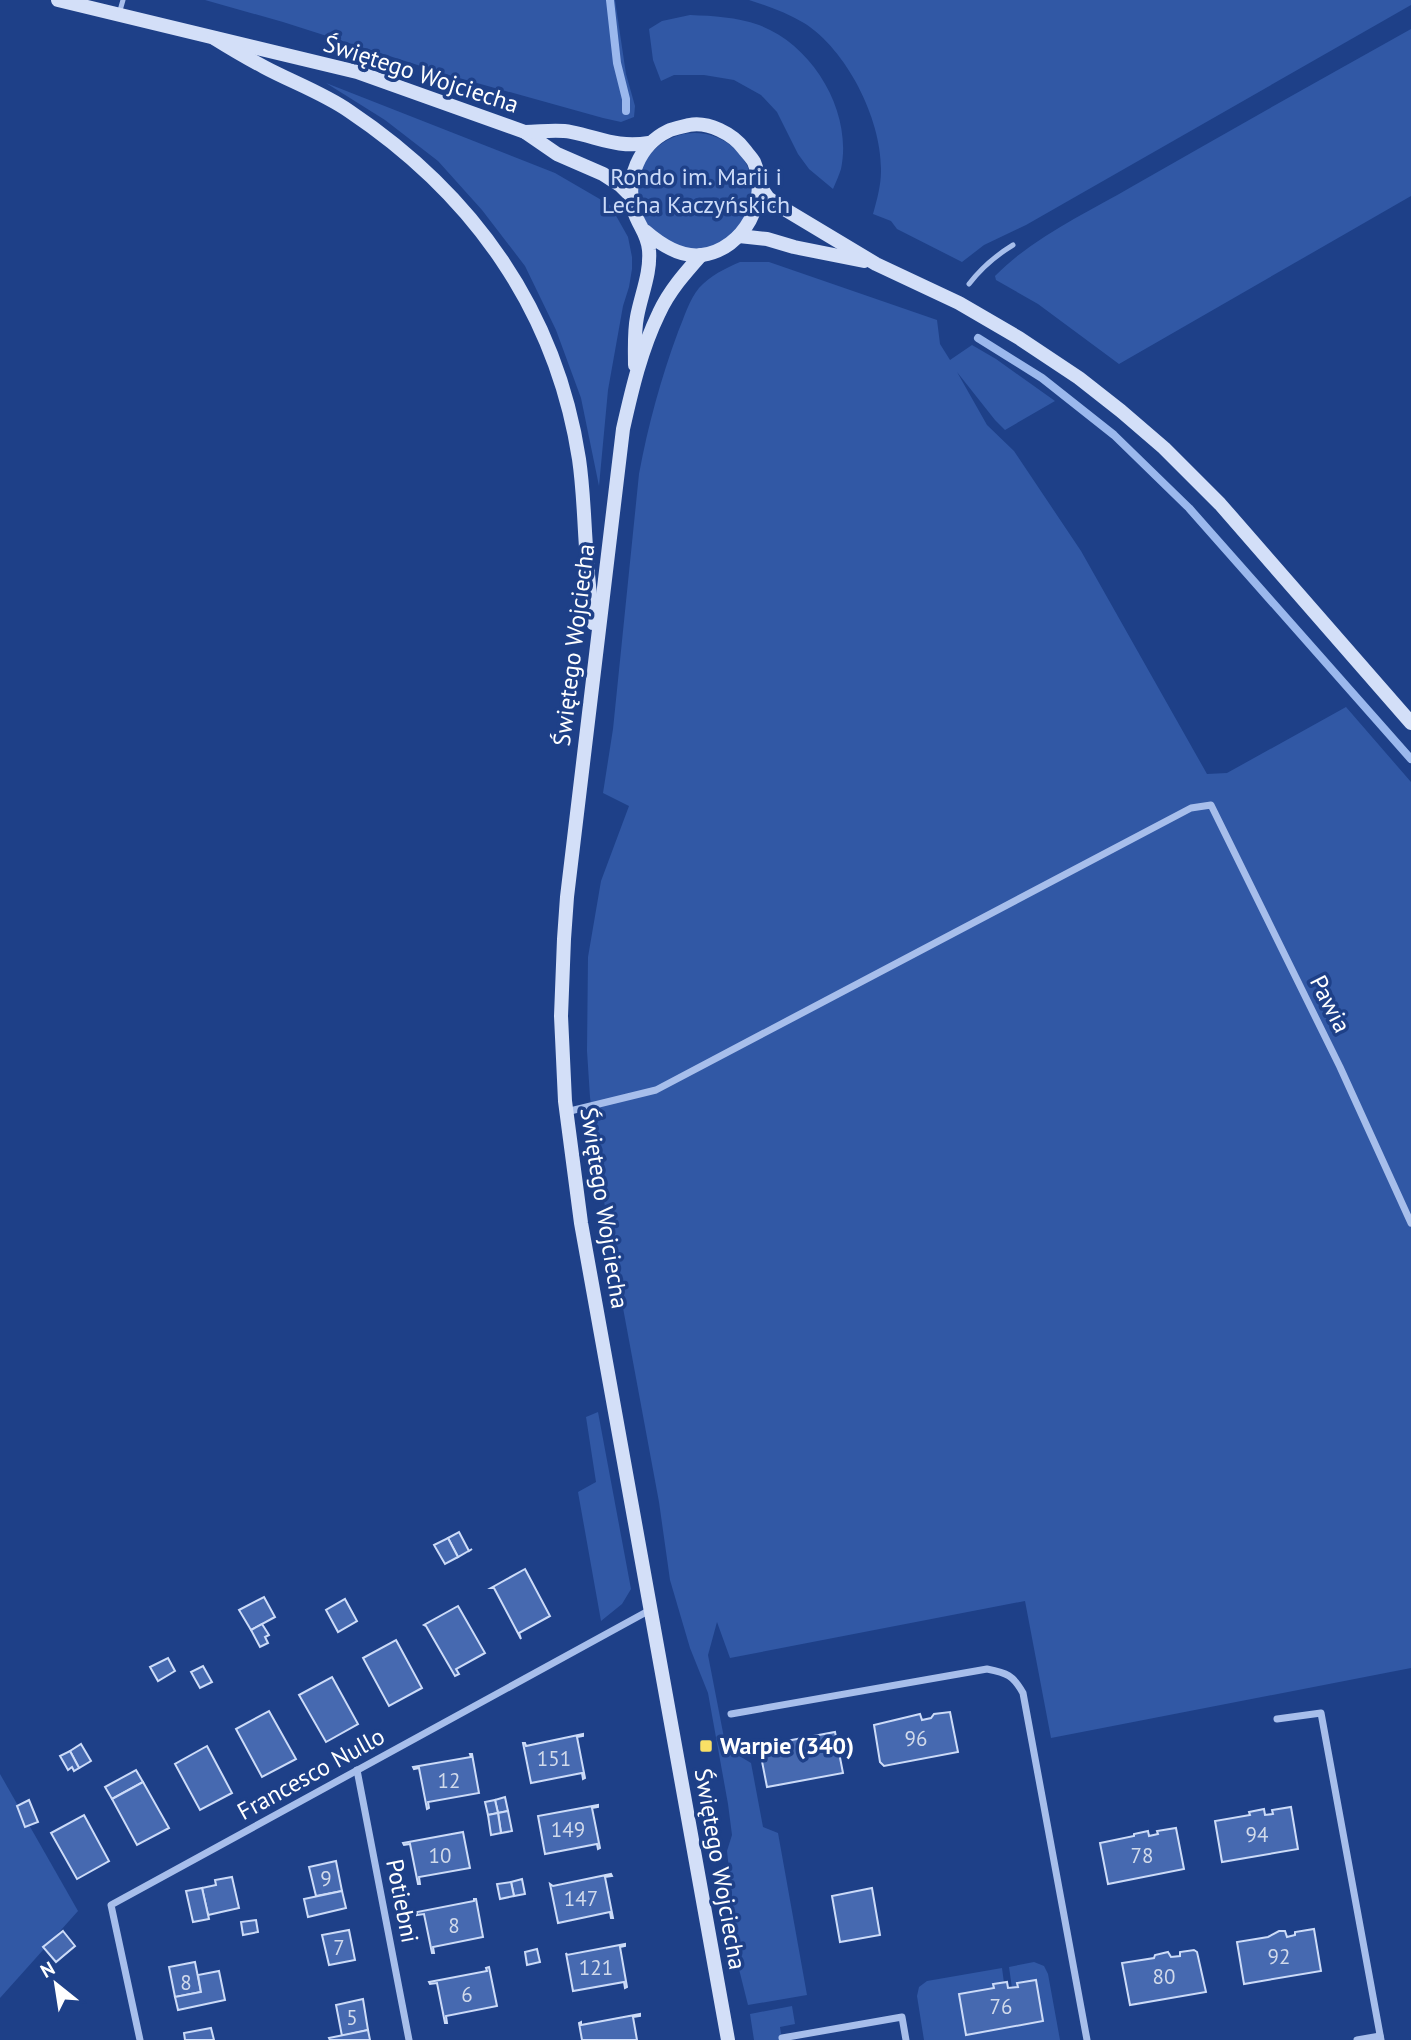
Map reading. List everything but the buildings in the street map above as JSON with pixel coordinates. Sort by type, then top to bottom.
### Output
[{"type":"street","name":"Świętego Wojciecha","points":[[58,0],[357,72],[525,132],[558,154],[603,174],[630,195]]},
{"type":"street","points":[[214,38],[345,108],[384,135],[455,199],[485,235],[515,279],[551,355],[569,408],[584,499],[586,558],[596,649]]},
{"type":"street","points":[[759,185],[755,213],[739,236],[721,248],[701,255],[680,252],[661,244],[645,231],[635,214],[630,195],[634,167],[649,144],[670,130],[694,124],[718,129],[739,142],[753,161],[759,185],[768,198],[780,207],[876,264],[959,303],[1019,338],[1079,378],[1147,433],[1220,504],[1411,723]]},
{"type":"street","name":"Świętego Wojciecha","points":[[525,132],[568,131],[617,145],[649,144]]},
{"type":"street","name":"Świętego Wojciecha","points":[[635,376],[636,320],[648,275],[649,250],[645,231]]},
{"type":"street","points":[[739,236],[767,239],[876,264]]},
{"type":"street","name":"Świętego Wojciecha","points":[[701,255],[678,282],[659,311],[635,376],[623,429],[567,897],[561,1016],[566,1112],[581,1223],[728,2040]]},
{"type":"street","name":"Pawia","points":[[566,1112],[656,1090],[1191,808],[1211,805],[1340,1068],[1411,1223]]},
{"type":"street","name":"Francesco Nullo","points":[[140,2040],[111,1905],[650,1610]]},
{"type":"street","points":[[731,1714],[987,1669],[1015,1679],[1023,1693],[1087,2040]]},
{"type":"street","points":[[1277,1719],[1321,1713],[1380,2038],[1357,2040]]},
{"type":"street","name":"Potiebni","points":[[357,1770],[409,2040]]},
{"type":"street","points":[[782,2038],[902,2017],[906,2040]]},
{"type":"lane","points":[[119,16],[123,0]]},
{"type":"lane","points":[[969,284],[981,269],[1013,245]]},
{"type":"green space","points":[[205,0],[615,0],[626,74],[635,106],[634,117],[621,122],[603,118],[452,76]]},
{"type":"green space","points":[[749,0],[1411,0],[1411,5],[1026,225],[984,245],[962,262],[897,229],[891,221],[873,214],[880,182],[880,151],[868,109],[848,68],[820,35],[804,23]]},
{"type":"green space","points":[[690,15],[716,16],[759,25],[779,35],[812,64],[835,104],[841,125],[841,169],[833,189],[809,169],[798,154],[777,112],[761,95],[734,80],[704,75],[674,75],[661,81],[653,60],[649,29],[662,21]]},
{"type":"green space","points":[[1411,29],[1411,196],[1119,364],[1038,304],[996,280],[995,276],[1010,262],[1061,226]]},
{"type":"green space","points":[[326,83],[555,173],[610,205],[628,237],[632,269],[608,390],[599,486],[581,398],[556,330],[525,266],[482,210],[438,161],[385,120]]},
{"type":"green space","name":"Rondo im. Marii i Lecha Kaczyńskich","points":[[695,133],[717,137],[736,150],[749,169],[753,191],[749,213],[736,232],[717,245],[695,249],[673,245],[654,232],[641,213],[637,191],[641,169],[654,150],[673,137]]},
{"type":"green space","points":[[740,262],[769,262],[937,320],[940,344],[950,360],[972,345],[1055,401],[1005,430],[957,372],[987,425],[1014,451],[1081,551],[1207,774],[1227,773],[1346,707],[1411,782],[1411,1668],[1051,1738],[1025,1601],[730,1658],[717,1622],[708,1655],[726,1748],[751,1763],[763,1827],[778,1833],[807,1995],[748,2005],[739,1969],[727,1851],[732,1835],[728,1804],[708,1693],[690,1648],[670,1580],[659,1502],[608,1227],[590,1097],[587,1051],[588,957],[601,881],[629,806],[603,793],[613,729],[639,474],[661,384],[678,332],[695,293],[708,279]]},
{"type":"green space","points":[[598,1412],[631,1589],[622,1604],[601,1621],[578,1492],[596,1482],[586,1417]]},
{"type":"green space","points":[[0,1774],[78,1911],[0,1998]]},
{"type":"green space","points":[[1034,1962],[1044,1966],[1048,1974],[1060,2040],[924,2040],[917,1996],[919,1987],[927,1981],[1002,1968],[1004,1983],[994,1988],[959,1994],[966,2035],[1043,2021],[1036,1980],[1017,1984],[1018,1987],[1012,1988],[1009,1967]]},
{"type":"green space","points":[[792,2006],[795,2024],[780,2027],[782,2040],[754,2040],[750,2014]]},
{"type":"waterway","points":[[610,0],[626,111]]},
{"type":"waterway","points":[[978,338],[1042,378],[1114,435],[1189,508],[1411,759]]},
{"type":"place","name":"Warpie (340)","points":[[706,1746]]}]
